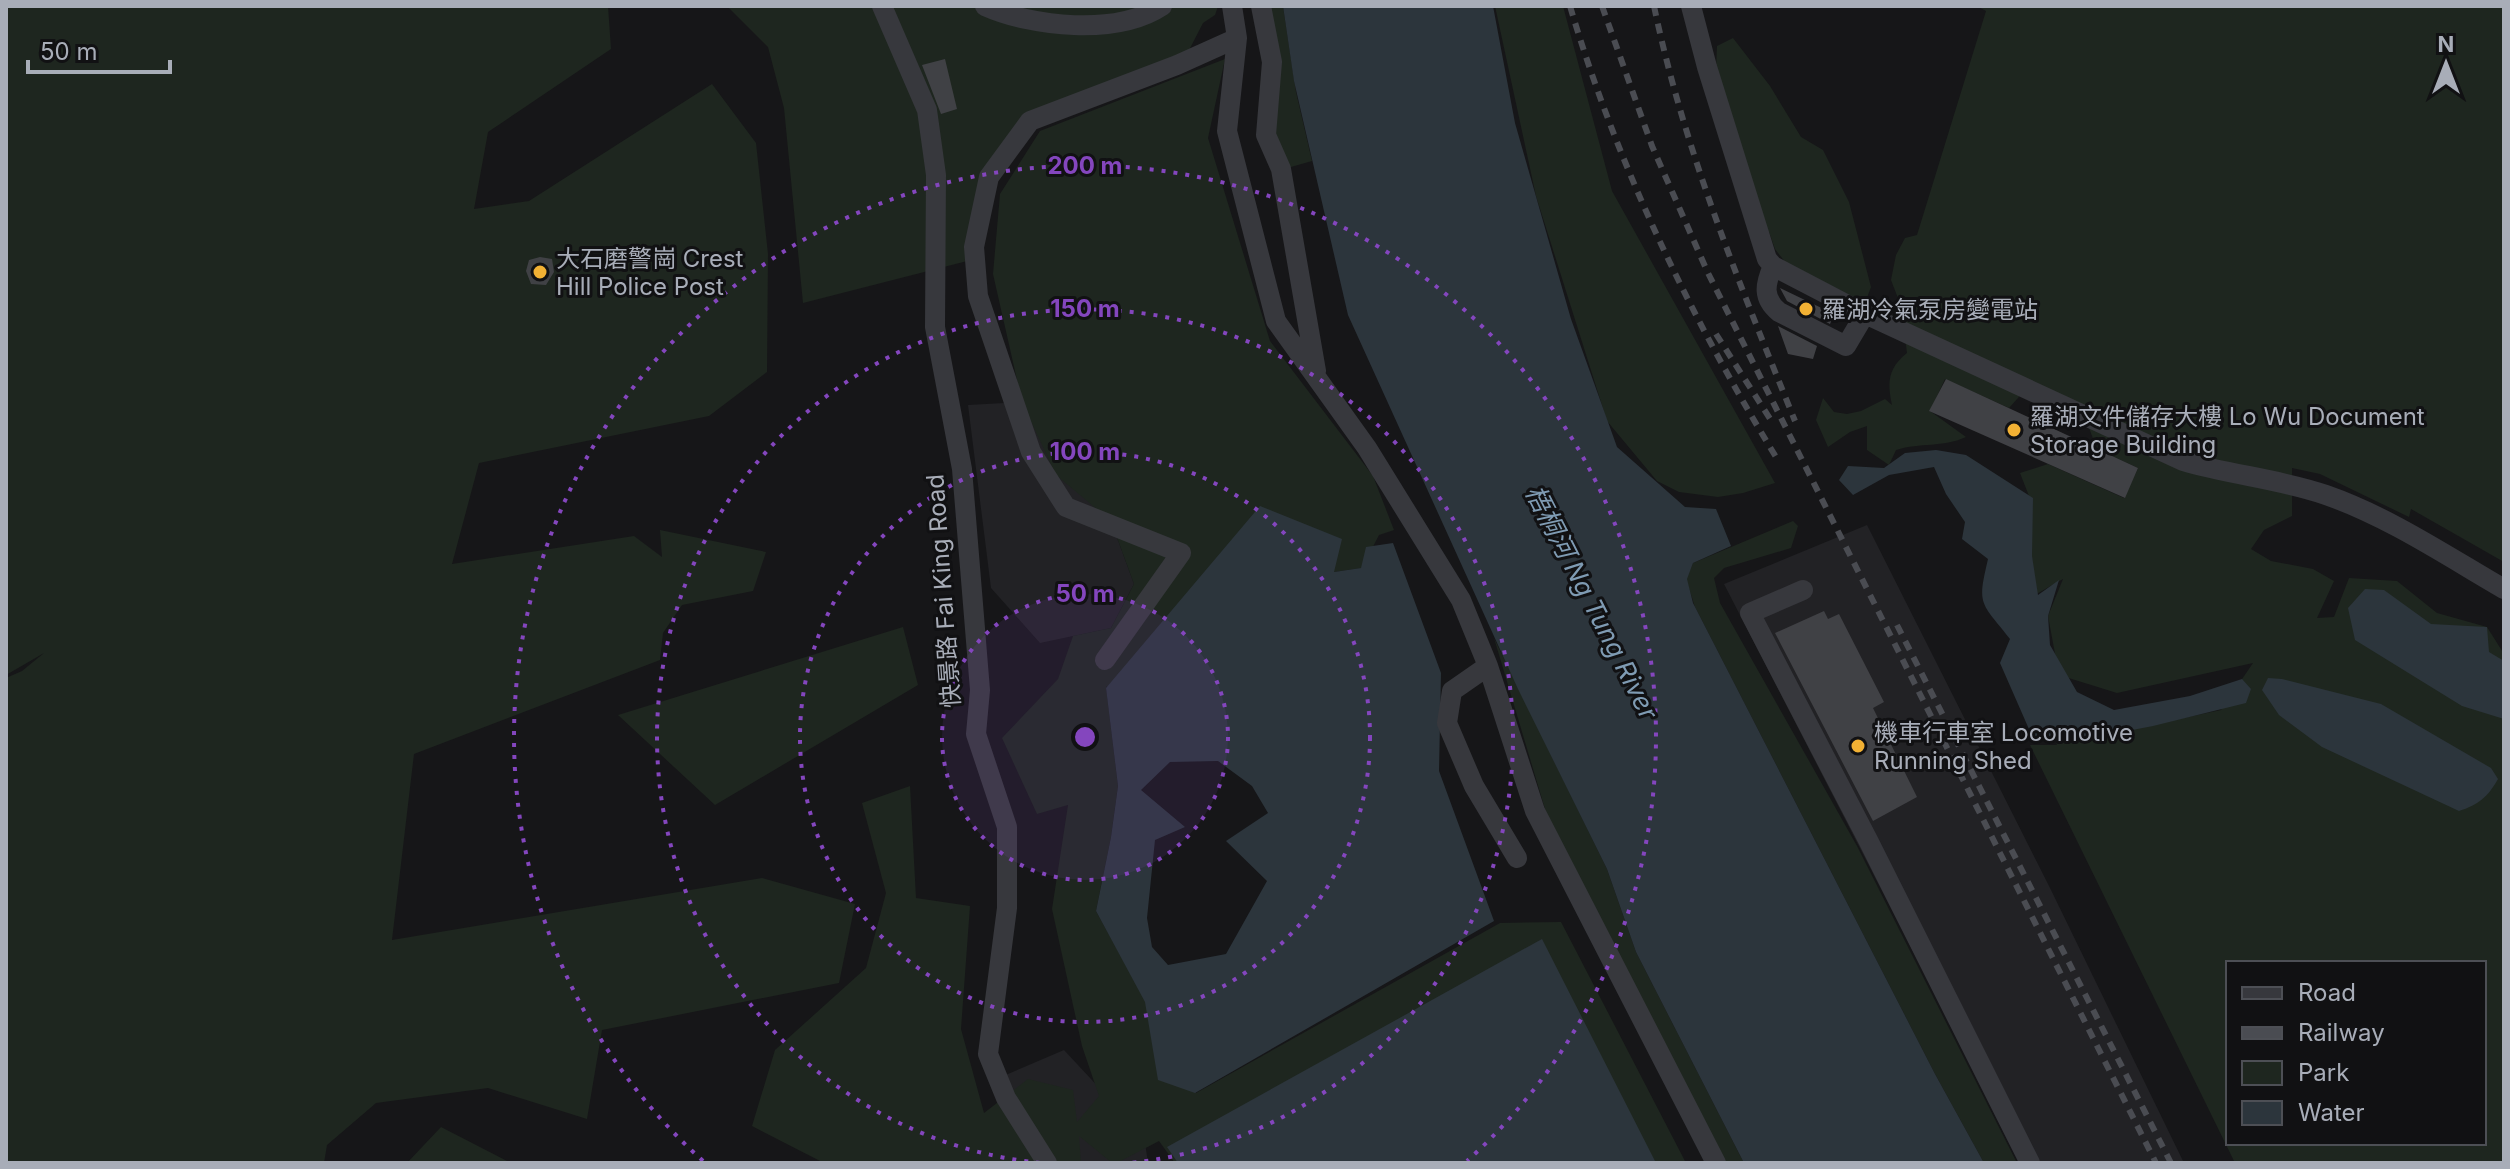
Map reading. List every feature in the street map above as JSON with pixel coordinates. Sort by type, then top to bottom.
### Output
[{"type":"street","name":"快景路 Fai King Road","points":[[882,6],[927,110],[936,175],[935,327],[962,469],[980,690],[976,734],[1007,827],[1007,908],[988,1054],[1006,1098],[1047,1163]]},
{"type":"street","points":[[985,6],[1006,15],[1067,24],[1107,24],[1152,13],[1162,6]]},
{"type":"street","points":[[1232,6],[1237,38],[1227,131],[1276,321],[1367,448],[1461,600],[1488,666],[1535,811],[1716,1163]]},
{"type":"street","points":[[1261,6],[1272,62],[1266,135],[1281,169],[1317,379]]},
{"type":"street","points":[[1691,6],[1767,259],[1773,266],[1865,314],[2183,461],[2340,500],[2399,529],[2504,589]]},
{"type":"street","points":[[1105,660],[1181,553],[1066,507],[1031,452],[978,296],[974,247],[989,177],[1030,121],[1164,70],[1237,38]]},
{"type":"street","points":[[1773,266],[1765,284],[1771,304],[1779,312],[1846,346],[1865,314]]},
{"type":"street","points":[[1803,590],[1750,613],[1876,855],[2030,1163]]},
{"type":"street","points":[[1488,666],[1452,691],[1447,723],[1474,786],[1517,858]]},
{"type":"shaded area","points":[[1022,402],[1111,521],[1134,584],[1111,628],[1040,643],[991,588],[968,405]]},
{"type":"shaded area","points":[[1867,525],[2184,1163],[2022,1163],[1724,584]]},
{"type":"shaded area","points":[[1064,1050],[1144,1136],[1148,1163],[1033,1163],[989,1082]]},
{"type":"green space","points":[[6,6],[608,6],[611,49],[488,132],[474,209],[529,201],[712,84],[756,143],[768,254],[767,372],[709,416],[479,463],[452,564],[634,536],[662,557],[660,530],[766,552],[753,591],[682,605],[663,633],[660,660],[414,754],[392,940],[762,878],[855,904],[839,983],[602,1030],[587,1119],[488,1088],[376,1103],[327,1145],[324,1163],[6,1163],[6,678],[22,671],[44,653],[6,675]]},
{"type":"green space","points":[[727,6],[1218,6],[1215,15],[1203,23],[1183,62],[1025,127],[987,188],[975,259],[803,303],[784,108],[768,47]]},
{"type":"green space","points":[[1265,6],[1283,6],[1296,92],[1312,161],[1284,169],[1266,135]]},
{"type":"green space","points":[[1495,6],[1563,6],[1612,191],[1775,483],[1718,497],[1679,492],[1657,481],[1607,421],[1536,196]]},
{"type":"green space","points":[[1977,6],[2504,6],[2504,562],[2411,509],[2409,517],[2320,474],[2292,468],[2292,516],[2264,530],[2251,549],[2271,561],[2313,569],[2334,581],[2317,618],[2334,617],[2349,578],[2397,581],[2437,613],[2487,627],[2504,654],[2504,1163],[2235,1163],[2226,1145],[2486,1145],[2486,961],[2226,961],[2226,1145],[2030,745],[2057,745],[2032,695],[2127,730],[2221,710],[2253,663],[2117,693],[2059,675],[2048,616],[2063,579],[2033,596],[2029,496],[2020,473],[2048,464],[2124,498],[2138,468],[2097,449],[2086,420],[2026,389],[2009,408],[1945,379],[1930,411],[1966,437],[1948,443],[1896,450],[1889,465],[1867,450],[1867,426],[1850,432],[1828,447],[1816,420],[1823,398],[1834,412],[1847,414],[1885,399],[1892,405],[1890,376],[1907,353],[1901,306],[1891,280],[1896,255],[1905,238],[1917,235],[1986,11]]},
{"type":"green space","points":[[1733,38],[1770,86],[1801,137],[1823,150],[1849,202],[1871,287],[1865,303],[1785,262],[1775,249],[1769,232],[1755,232],[1715,94],[1717,46]]},
{"type":"green space","points":[[1225,59],[1208,138],[1270,341],[1373,476],[1394,530],[1379,535],[1362,568],[1334,572],[1106,687],[1118,786],[1096,911],[1196,1093],[1500,923],[1561,922],[1686,1163],[1175,1163],[1159,1141],[1112,1163],[1079,1136],[1081,1163],[824,1163],[752,1126],[775,1050],[866,968],[886,893],[862,803],[910,786],[916,898],[970,906],[961,1029],[984,1113],[1028,1079],[1073,1090],[1077,1122],[1099,1096],[1082,1046],[1052,909],[1068,805],[1037,814],[1002,738],[1058,679],[1073,636],[1111,628],[1134,584],[1111,521],[1056,475],[1022,402],[993,274],[1000,194],[1040,131]]},
{"type":"green space","points":[[1793,521],[1798,526],[1791,548],[1724,568],[1714,578],[1720,603],[1857,846],[2017,1163],[1984,1163],[1935,1074],[1695,607],[1686,579],[1693,563]]},
{"type":"green space","points":[[903,627],[918,685],[715,805],[618,715]]},
{"type":"green space","points":[[1494,638],[1607,869],[1636,952],[1744,1163],[1713,1163],[1612,960],[1545,809]]},
{"type":"green space","points":[[441,1127],[511,1163],[407,1163]]},
{"type":"water","name":"梧桐河 Ng Tung River","points":[[1283,6],[1493,6],[1515,123],[1571,319],[1617,447],[1685,507],[1716,509],[1731,546],[1693,563],[1687,579],[1693,603],[1935,1074],[1984,1163],[1744,1163],[1636,952],[1607,869],[1518,689],[1348,315],[1294,81]]},
{"type":"water","points":[[1936,450],[1966,455],[2033,498],[2032,556],[2038,595],[2059,580],[2048,616],[2050,645],[2077,692],[2114,710],[2190,696],[2242,679],[2251,689],[2246,703],[2075,741],[2032,736],[2000,663],[2010,639],[1992,617],[1982,595],[1988,559],[1962,539],[1965,522],[1946,494],[1934,467],[1889,475],[1853,495],[1839,480],[1848,466],[1884,468],[1905,453]]},
{"type":"water","points":[[1260,506],[1342,539],[1334,572],[1361,568],[1366,547],[1393,543],[1441,673],[1439,771],[1494,921],[1195,1093],[1158,1080],[1145,1002],[1096,911],[1118,786],[1106,688]],"holes":[[[1218,761],[1252,786],[1268,813],[1226,841],[1267,881],[1226,954],[1168,965],[1152,947],[1147,918],[1155,840],[1185,827],[1141,790],[1170,762]]]},
{"type":"water","points":[[2365,589],[2384,590],[2431,624],[2487,627],[2489,652],[2504,661],[2504,719],[2462,706],[2355,640],[2348,608]]},
{"type":"water","points":[[2268,678],[2381,704],[2491,768],[2498,779],[2482,800],[2459,811],[2322,747],[2279,715],[2262,690]]},
{"type":"water","points":[[1542,939],[1656,1163],[1178,1163],[1167,1147]]},
{"type":"building","points":[[945,59],[957,109],[941,114],[922,65]]},
{"type":"building","name":"大石磨警崗 Crest Hill Police Post","points":[[540,257],[552,259],[554,272],[546,285],[531,284],[526,271],[529,260]]},
{"type":"building","points":[[1780,288],[1834,314],[1830,324],[1787,301]]},
{"type":"building","points":[[1778,326],[1817,346],[1813,359],[1788,354]]},
{"type":"building","name":"羅湖文件儲存大樓 Lo Wu Document Storage Building","points":[[1946,379],[2138,468],[2125,498],[1929,411]]},
{"type":"building","name":"機車行車室 Locomotive Running Shed","points":[[1824,611],[1828,619],[1839,614],[1884,702],[1873,708],[1917,797],[1873,821],[1775,633]]},
{"type":"railway","points":[[1570,6],[1610,124],[1658,238],[1714,349],[1776,457]]},
{"type":"railway","points":[[1602,6],[1652,146],[1708,273],[2156,1163]]},
{"type":"railway","points":[[1654,6],[1666,60],[1697,165],[1795,421]]},
{"type":"railway","points":[[1716,334],[1774,425]]},
{"type":"railway","points":[[1897,625],[2171,1163]]},
{"type":"place","name":"大石磨警崗 Crest Hill Police Post","points":[[540,272]]},
{"type":"place","name":"羅湖冷氣泵房變電站","points":[[1806,309]]},
{"type":"place","name":"羅湖文件儲存大樓 Lo Wu Document Storage Building","points":[[2014,430]]},
{"type":"place","name":"機車行車室 Locomotive Running Shed","points":[[1858,746]]}]
